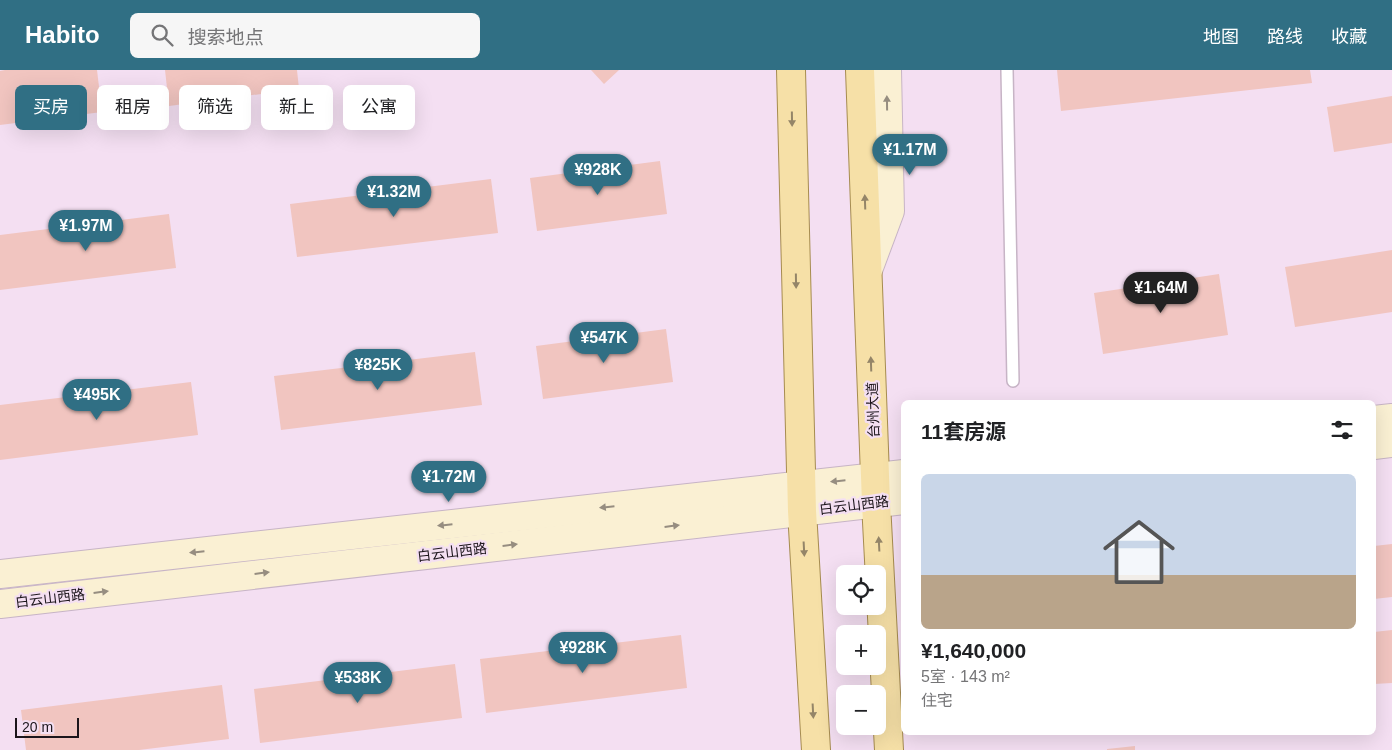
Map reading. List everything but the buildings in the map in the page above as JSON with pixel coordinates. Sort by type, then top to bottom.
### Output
[{"type":"main road","points":[[791,70],[801,498],[816,750]]},
{"type":"main road","name":"台州大道","points":[[860,70],[876,490],[889,750]]},
{"type":"main road","points":[[868,270],[890,211],[887,70]]},
{"type":"main road","points":[[1376,420],[1392,418]]},
{"type":"main road","points":[[1376,445],[1392,443]]},
{"type":"main road","name":"白云山西路","points":[[0,574],[876,490],[901,476]]},
{"type":"main road","name":"白云山西路","points":[[876,490],[901,499]]},
{"type":"main road","name":"白云山西路","points":[[0,604],[801,498]]},
{"type":"lane","points":[[1007,70],[1013,381]]}]
